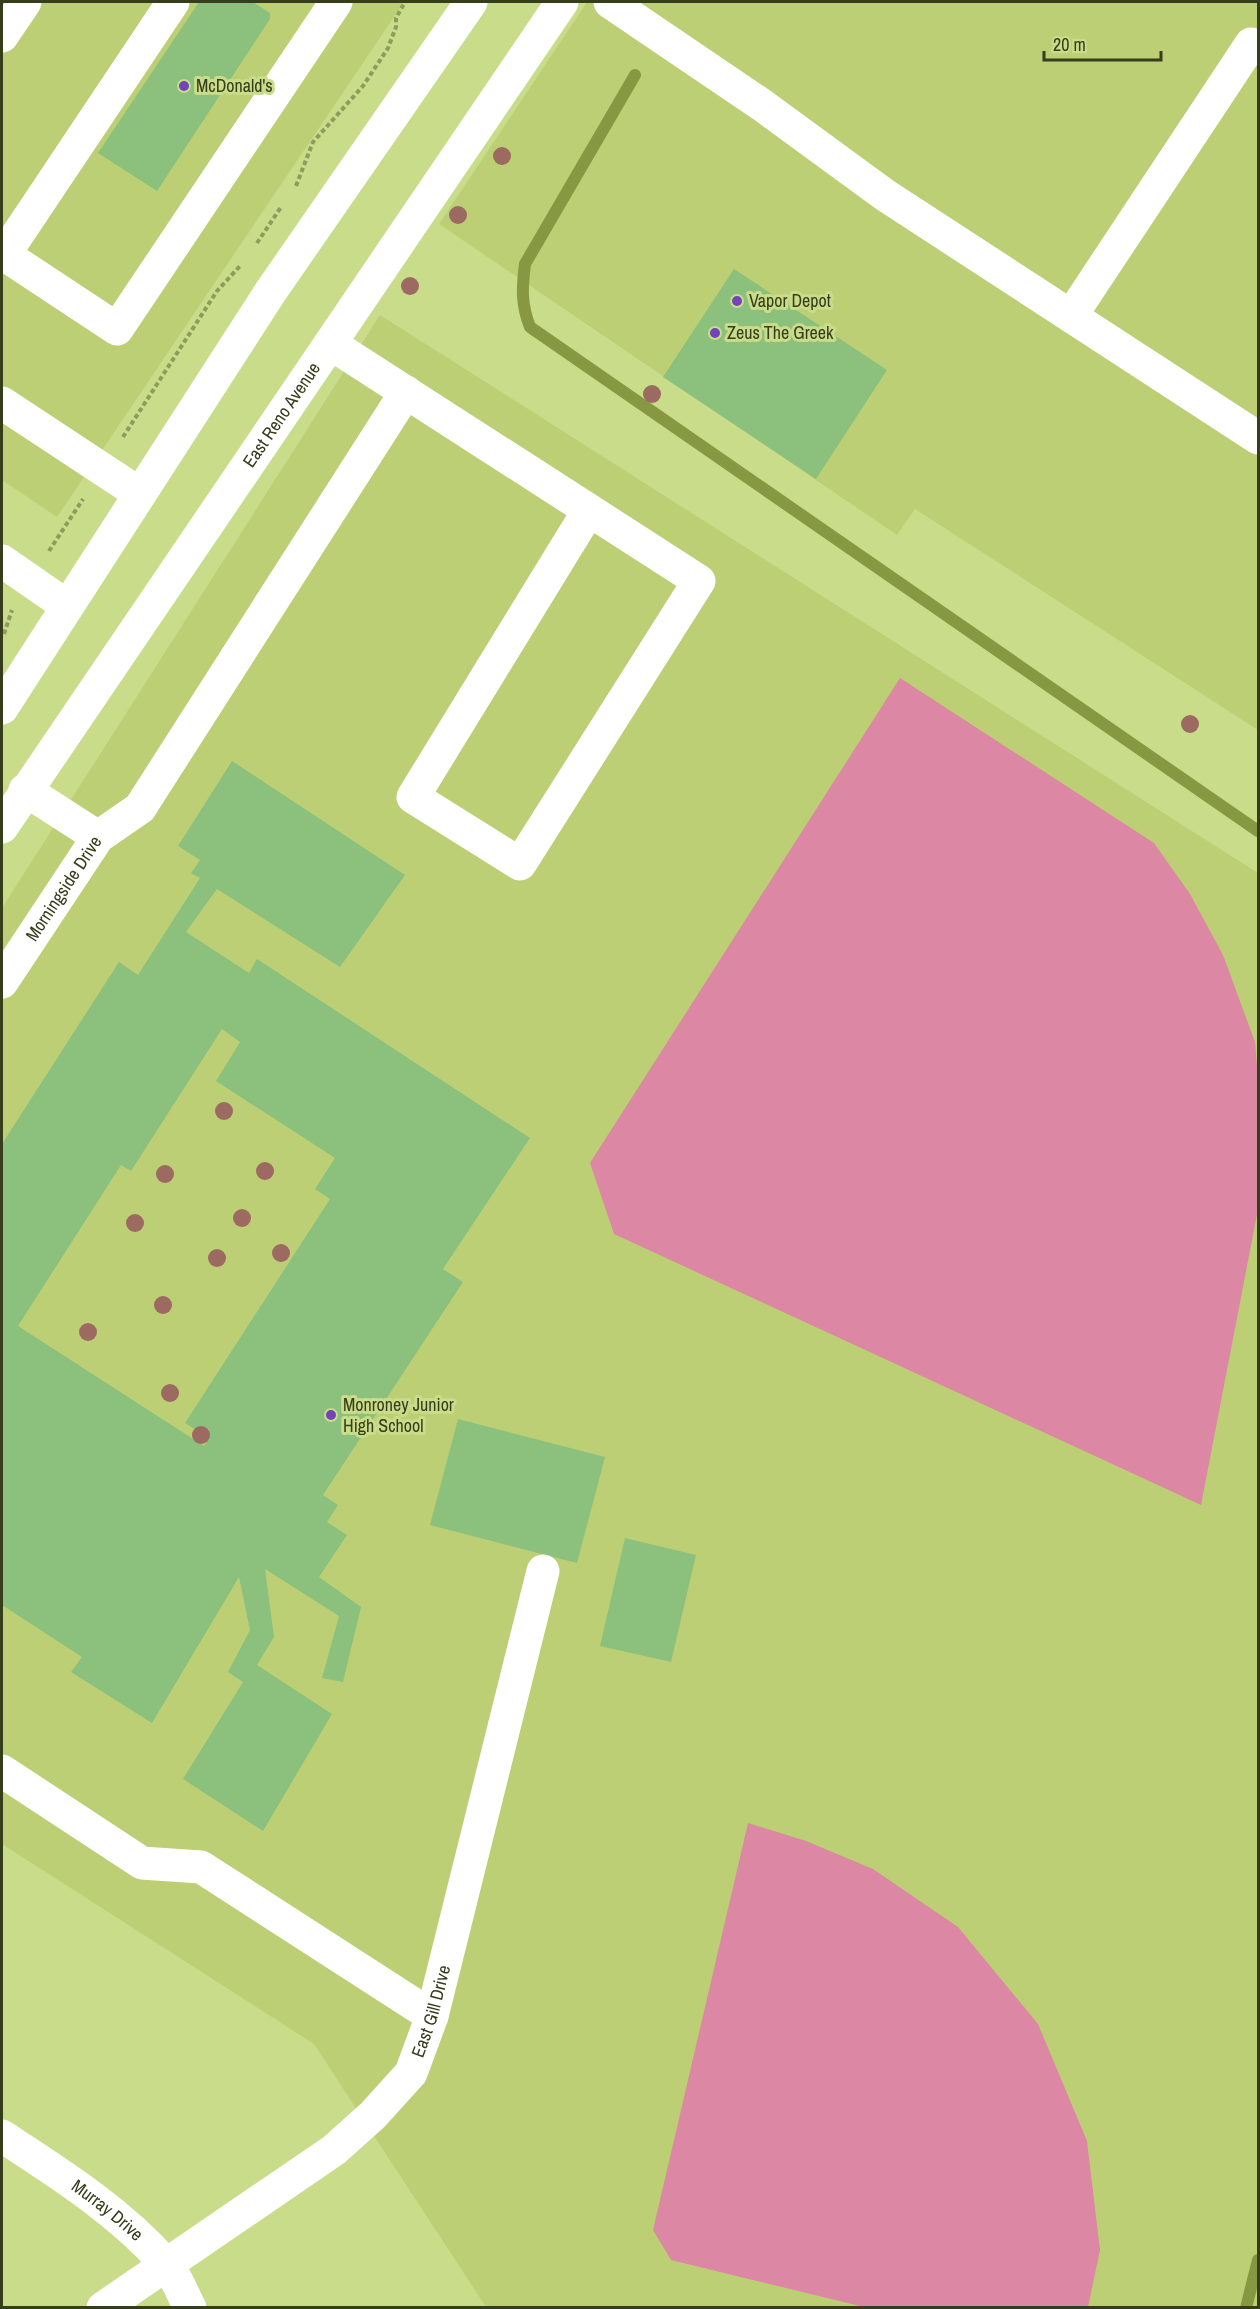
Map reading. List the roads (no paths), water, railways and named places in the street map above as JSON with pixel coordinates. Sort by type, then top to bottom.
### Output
[{"type":"main road","points":[[2,36],[25,2]]},
{"type":"main road","points":[[173,2],[3,254],[117,328],[336,2]]},
{"type":"main road","points":[[2,708],[271,291],[471,2]]},
{"type":"main road","name":"East Reno Avenue","points":[[2,827],[562,2]]},
{"type":"main road","points":[[610,2],[762,105],[885,195],[1258,438]]},
{"type":"main road","points":[[1071,316],[1251,44],[1258,49]]},
{"type":"main road","points":[[331,344],[406,392],[589,510],[699,581],[520,864],[413,797],[589,510]]},
{"type":"main road","points":[[98,837],[140,808],[406,392]]},
{"type":"main road","points":[[2,403],[140,494]]},
{"type":"main road","points":[[2,561],[67,606]]},
{"type":"main road","name":"Morningside Drive","points":[[2,982],[98,837],[25,790]]},
{"type":"main road","name":"East Gill Drive","points":[[103,2307],[334,2150],[373,2115],[411,2073],[432,2016],[543,1571]]},
{"type":"main road","points":[[2,1771],[142,1863],[201,1867],[432,2016]]},
{"type":"main road","name":"Murray Drive","points":[[2,2136],[117,2216],[167,2265],[190,2307]]},
{"type":"waterway","points":[[635,75],[525,264],[523,296],[530,327],[1258,831]]},
{"type":"waterway","points":[[1246,2308],[1258,2260]]},
{"type":"place","name":"McDonald's","points":[[184,86]]},
{"type":"place","name":"Vapor Depot","points":[[737,301]]},
{"type":"place","name":"Zeus The Greek","points":[[715,333]]},
{"type":"place","name":"Monroney Junior High School","points":[[331,1415]]}]
